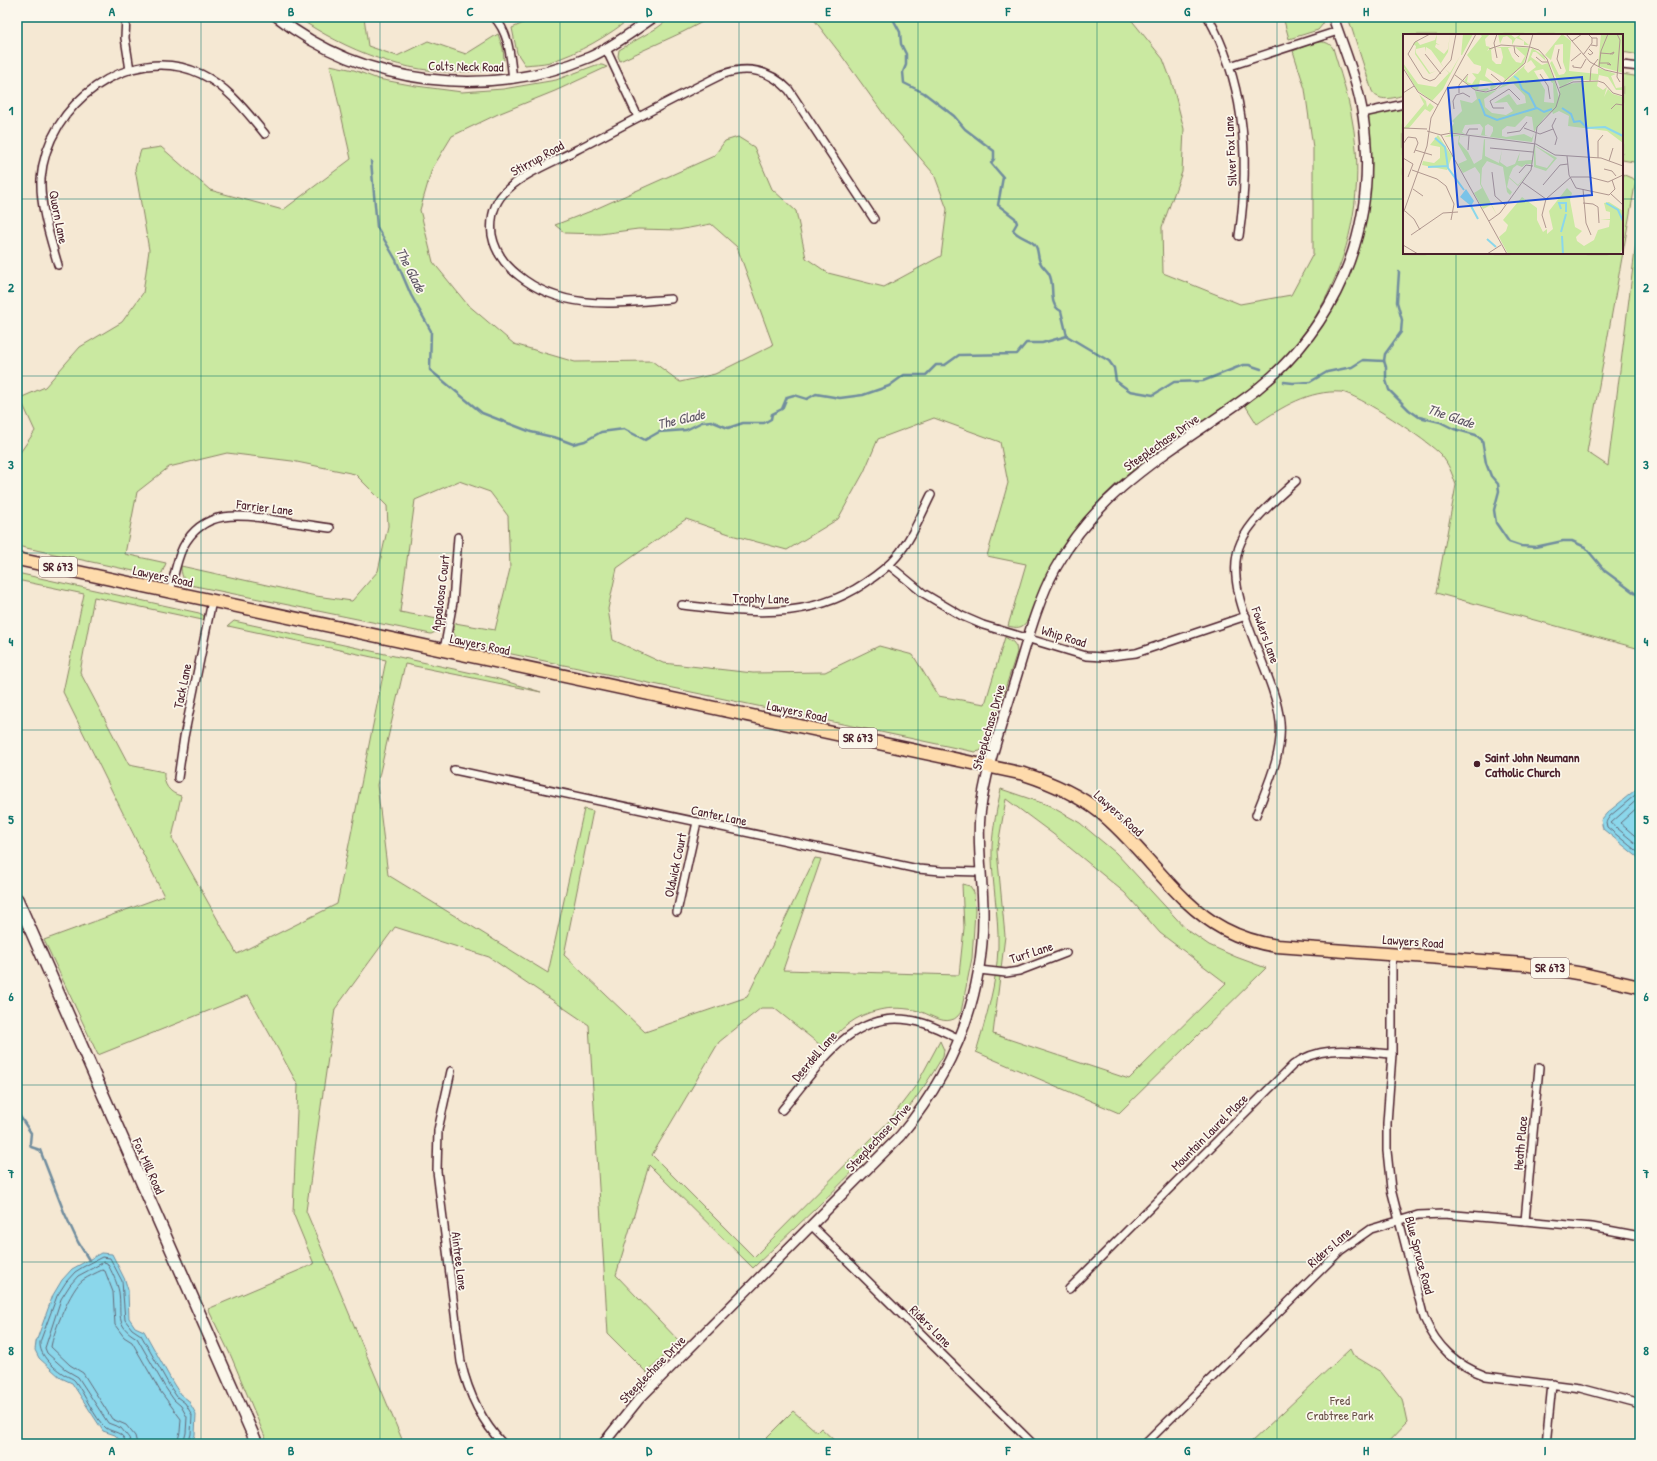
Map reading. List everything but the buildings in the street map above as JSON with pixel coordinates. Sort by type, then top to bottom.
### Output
[{"type":"main road","name":"Lawyers Road","points":[[17,559],[989,766],[1045,780],[1082,799],[1116,826],[1196,909],[1224,929],[1258,943],[1277,946],[1524,964],[1583,974],[1640,987]]},
{"type":"main road","name":"Fox Mill Road","points":[[17,899],[257,1444]]},
{"type":"street","points":[[126,17],[125,38],[130,70]]},
{"type":"street","name":"Colts Neck Road","points":[[277,17],[306,37],[329,50],[380,69],[435,80],[480,81],[513,79],[568,65],[606,49],[654,17]]},
{"type":"street","points":[[494,17],[504,30],[508,42],[513,79]]},
{"type":"street","name":"Silver Fox Lane","points":[[1208,17],[1230,66],[1238,97],[1245,151],[1245,181],[1239,236]]},
{"type":"street","name":"Steeplechase Drive","points":[[603,1444],[639,1399],[900,1136],[918,1115],[937,1086],[960,1039],[969,1014],[979,970],[983,913],[979,839],[980,816],[989,766],[1028,638],[1043,594],[1054,570],[1083,526],[1099,508],[1135,474],[1241,402],[1276,375],[1300,349],[1316,327],[1341,284],[1358,236],[1366,184],[1366,141],[1363,114],[1355,83],[1333,17]]},
{"type":"street","points":[[1230,66],[1338,31]]},
{"type":"street","points":[[606,49],[638,117]]},
{"type":"street","points":[[1623,65],[1640,67]]},
{"type":"street","name":"Quorn Lane","points":[[58,265],[43,211],[41,178],[49,145],[64,116],[80,98],[98,84],[130,70],[154,66],[169,66],[200,74],[223,88],[236,100],[265,134]]},
{"type":"street","name":"Stirrup Road","points":[[671,299],[600,304],[581,303],[550,295],[537,289],[512,271],[503,260],[493,238],[492,216],[494,207],[499,198],[519,180],[638,117],[731,71],[752,70],[773,76],[789,90],[874,219]]},
{"type":"street","points":[[1363,114],[1403,104]]},
{"type":"street","name":"Fowlers Lane","points":[[1256,815],[1278,755],[1280,723],[1275,697],[1238,589],[1236,575],[1237,554],[1241,542],[1254,522],[1296,481]]},
{"type":"street","name":"Trophy Lane","points":[[682,605],[772,612],[811,607],[828,603],[853,591],[889,565],[906,543],[931,495]]},
{"type":"street","name":"Farrier Lane","points":[[170,592],[178,558],[184,546],[194,533],[205,524],[216,518],[241,515],[330,528]]},
{"type":"street","name":"Appaloosa Court","points":[[444,650],[453,602],[458,537]]},
{"type":"street","name":"Whip Road","points":[[889,565],[923,593],[962,616],[983,625],[1086,656],[1120,656],[1136,653],[1246,616]]},
{"type":"street","name":"Tack Lane","points":[[178,778],[184,734],[212,601]]},
{"type":"street","name":"Canter Lane","points":[[454,770],[918,869],[941,872],[981,872]]},
{"type":"street","name":"Oldwick Court","points":[[677,912],[697,822]]},
{"type":"street","name":"Turf Lane","points":[[979,970],[1006,973],[1019,971],[1066,953]]},
{"type":"street","name":"Blue Spruce Road","points":[[1392,954],[1392,1054],[1387,1122],[1387,1151],[1391,1189],[1424,1318],[1435,1338],[1449,1355],[1466,1368],[1486,1376],[1499,1379],[1552,1384],[1608,1394],[1640,1404]]},
{"type":"street","name":"Deerdell Lane","points":[[782,1110],[832,1051],[848,1036],[871,1022],[884,1019],[910,1020],[924,1023],[960,1039]]},
{"type":"street","name":"Mountain Laurel Place","points":[[1069,1289],[1293,1065],[1309,1055],[1331,1050],[1392,1054]]},
{"type":"street","name":"Heath Place","points":[[1525,1221],[1539,1067]]},
{"type":"street","name":"Aintree Lane","points":[[451,1071],[438,1130],[437,1165],[461,1362],[468,1385],[483,1417],[503,1444]]},
{"type":"street","name":"Riders Lane","points":[[1146,1444],[1340,1251],[1371,1229],[1418,1215],[1444,1214],[1592,1227],[1640,1236]]},
{"type":"street","name":"Riders Lane","points":[[811,1225],[1033,1444]]},
{"type":"street","points":[[1546,1444],[1552,1384]]},
{"type":"green space","points":[[297,17],[364,17],[368,46],[397,56],[428,41],[466,54],[498,34],[503,48],[504,60],[496,67],[481,71],[443,72],[420,69],[377,58],[356,50]]},
{"type":"green space","points":[[537,17],[632,17],[613,31],[572,54],[550,62],[525,65],[517,53],[512,28]]},
{"type":"green space","points":[[672,17],[712,17],[620,61],[618,56],[619,50],[657,28]]},
{"type":"green space","points":[[812,17],[1129,17],[1163,59],[1172,83],[1184,129],[1182,172],[1162,227],[1163,273],[1240,304],[1291,295],[1313,254],[1313,148],[1305,89],[1293,51],[1314,43],[1325,42],[1329,44],[1333,48],[1348,101],[1352,119],[1357,162],[1355,205],[1346,247],[1339,267],[1324,302],[1316,316],[1286,355],[1263,379],[1231,403],[1153,455],[1100,500],[1076,528],[1062,549],[1044,581],[1029,618],[1021,627],[1008,626],[1026,564],[987,556],[1008,483],[1000,442],[934,418],[878,439],[864,472],[838,519],[787,550],[735,536],[686,519],[617,568],[608,609],[613,640],[663,663],[753,673],[825,672],[879,646],[913,655],[938,696],[985,704],[1005,637],[1013,642],[1016,646],[1017,652],[988,742],[980,751],[975,752],[469,645],[457,639],[453,632],[455,623],[495,630],[510,569],[508,516],[490,492],[459,481],[415,500],[400,612],[443,620],[438,631],[431,634],[190,585],[183,577],[181,566],[316,596],[352,601],[378,571],[388,526],[387,506],[355,474],[292,461],[227,453],[169,467],[137,492],[125,554],[166,563],[162,573],[157,576],[17,546],[17,457],[35,431],[20,398],[45,387],[80,347],[122,322],[143,293],[149,250],[135,169],[141,150],[161,147],[210,190],[283,210],[351,159],[330,65],[354,70],[378,79],[462,92],[503,89],[556,80],[596,65],[607,67],[555,91],[498,114],[452,136],[432,169],[420,210],[433,262],[467,304],[514,344],[575,362],[652,361],[680,382],[715,374],[773,345],[737,247],[711,224],[678,230],[638,229],[600,234],[565,233],[555,225],[591,211],[714,156],[725,141],[738,137],[754,147],[772,189],[796,211],[806,258],[828,273],[884,287],[941,256],[947,209],[934,174],[890,123]]},
{"type":"green space","points":[[1283,17],[1324,17],[1323,24],[1318,30],[1289,39]]},
{"type":"green space","points":[[1348,17],[1640,17],[1640,55],[1623,52],[1623,34],[1403,34],[1403,95],[1386,99],[1378,97],[1372,91]]},
{"type":"green space","points":[[1623,74],[1640,77],[1640,163],[1623,160]]},
{"type":"green space","points":[[1403,104],[1403,254],[1623,254],[1587,452],[1608,466],[1640,211],[1640,649],[1436,593],[1456,485],[1452,473],[1441,455],[1423,440],[1376,409],[1349,394],[1329,392],[1296,401],[1257,424],[1245,405],[1330,306],[1363,209],[1363,113]]},
{"type":"green space","points":[[1623,174],[1636,180],[1623,252]]},
{"type":"green space","points":[[17,573],[199,613],[203,615],[207,621],[94,597],[80,672],[129,765],[164,772],[166,784],[170,790],[181,796],[172,838],[237,954],[337,904],[386,660],[228,626],[234,621],[495,678],[541,692],[405,664],[377,785],[388,875],[548,973],[584,809],[593,811],[564,955],[645,1032],[747,997],[815,858],[821,859],[783,970],[959,975],[964,928],[962,884],[970,886],[974,892],[975,911],[972,958],[961,1012],[957,1017],[947,1021],[935,1018],[919,1011],[894,1008],[870,1012],[848,1024],[824,1048],[774,1008],[761,1008],[719,1042],[652,1155],[754,1257],[888,1122],[917,1084],[940,1041],[944,1050],[943,1056],[903,1115],[880,1142],[831,1194],[753,1268],[649,1165],[616,1275],[679,1341],[647,1373],[608,1334],[589,1025],[489,957],[395,927],[335,1009],[306,1211],[404,1444],[268,1444],[231,1356],[208,1309],[314,1264],[293,1213],[298,1085],[248,995],[98,1055],[44,940],[164,896],[63,692],[84,594],[17,580]]},
{"type":"green space","points":[[1001,789],[1048,805],[1080,823],[1116,853],[1186,929],[1209,945],[1266,968],[1119,1113],[976,1052],[984,1026],[996,974],[998,934],[992,846],[994,825]],"holes":[[[1006,799],[1053,834],[1125,893],[1160,933],[1226,983],[1129,1079],[993,1034],[1005,936],[997,851]]]},
{"type":"green space","name":"Fred Crabtree Park","points":[[1350,1349],[1353,1355],[1381,1372],[1402,1399],[1407,1422],[1386,1444],[1249,1444]]},
{"type":"green space","points":[[793,1411],[817,1432],[821,1428],[838,1444],[760,1444]]},
{"type":"water","points":[[1640,786],[1640,859],[1603,829],[1601,820],[1607,813]]},
{"type":"water","points":[[101,1253],[112,1254],[125,1280],[128,1290],[129,1318],[135,1327],[144,1331],[173,1383],[180,1394],[188,1400],[196,1414],[195,1435],[191,1444],[123,1444],[115,1435],[103,1431],[72,1383],[61,1378],[39,1358],[35,1350],[36,1342],[53,1295],[62,1280],[72,1269]]},
{"type":"waterway","points":[[892,17],[900,32],[901,44],[906,54],[906,65],[903,72],[904,83],[924,93],[954,116],[965,129],[994,151],[994,159],[991,163],[1003,177],[998,205],[1015,218],[1017,223],[1013,230],[1015,233],[1032,242],[1036,246],[1040,262],[1051,279],[1054,304],[1061,311],[1067,336]]},
{"type":"waterway","name":"The Glade","points":[[371,161],[377,227],[396,260],[411,295],[431,331],[430,370],[482,413],[531,432],[557,438],[573,444],[585,441],[601,432],[624,429],[645,440],[659,432],[686,430],[702,422],[711,421],[728,428],[743,423],[764,423],[771,419],[772,414],[782,409],[787,397],[794,395],[807,399],[816,394],[840,398],[863,395],[889,386],[904,375],[926,375],[936,365],[945,365],[959,355],[1017,354],[1026,343],[1042,343],[1067,336],[1109,361],[1114,368],[1116,381],[1130,391],[1153,395],[1174,382],[1203,381],[1243,365],[1249,365],[1261,369]]},
{"type":"waterway","points":[[1384,361],[1385,354],[1401,332],[1402,320],[1397,302],[1399,272]]},
{"type":"waterway","name":"The Glade","points":[[1284,382],[1310,382],[1327,372],[1352,367],[1363,360],[1384,361]]},
{"type":"waterway","name":"The Glade","points":[[1384,361],[1386,367],[1386,380],[1389,390],[1409,410],[1419,417],[1440,422],[1454,429],[1476,435],[1482,440],[1486,463],[1491,476],[1498,484],[1499,491],[1494,510],[1496,523],[1509,542],[1521,546],[1535,547],[1563,541],[1572,541],[1585,547],[1605,571],[1640,597]]},
{"type":"waterway","points":[[17,1112],[31,1133],[31,1147],[40,1150],[64,1212],[78,1242],[89,1260]]},
{"type":"place","name":"Saint John Neumann Catholic Church","points":[[1477,764]]}]
